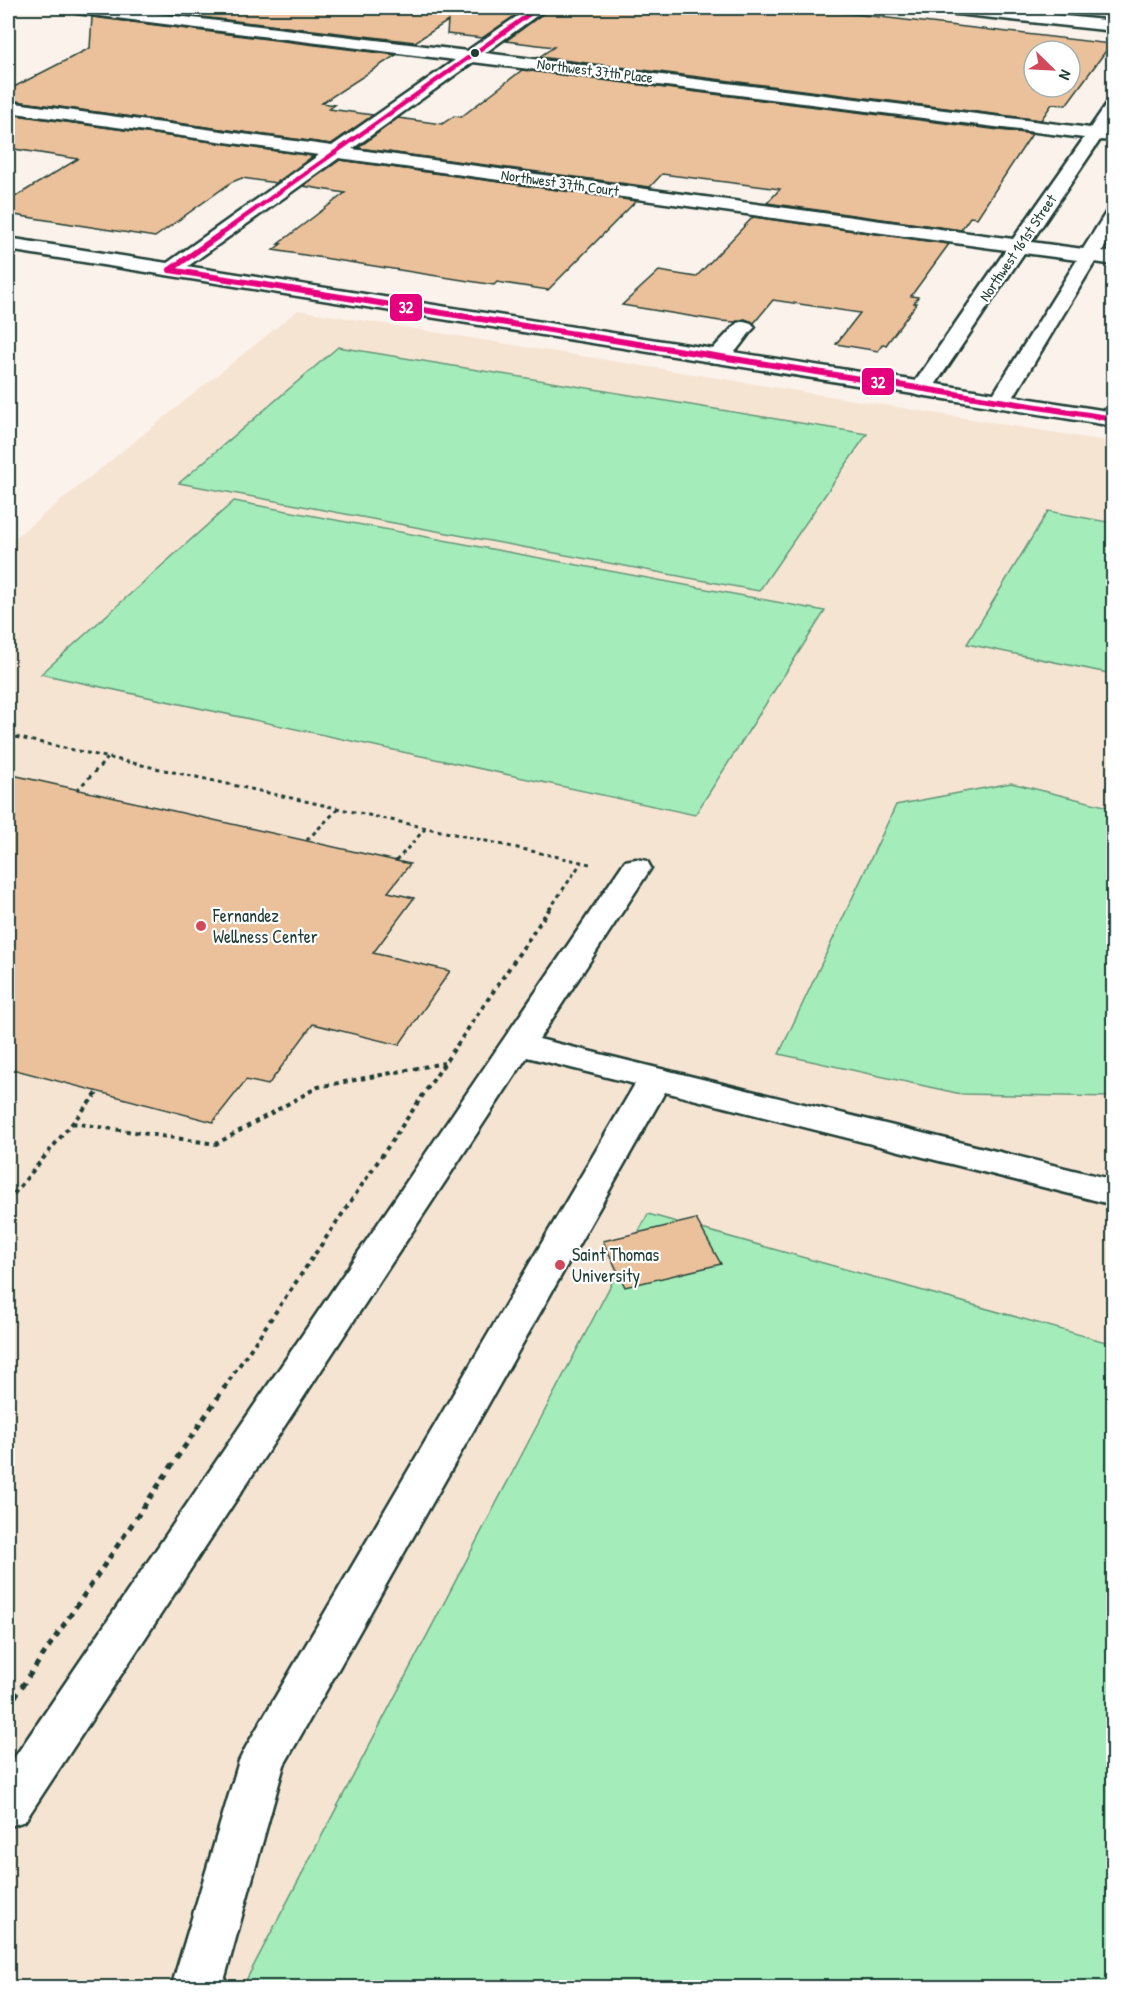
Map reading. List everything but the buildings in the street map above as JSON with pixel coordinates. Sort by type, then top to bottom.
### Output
[{"type":"street","name":"Northwest 37th Place","points":[[76,8],[1104,134]]},
{"type":"street","points":[[170,270],[538,8]]},
{"type":"street","points":[[946,8],[1113,26]]},
{"type":"street","name":"Northwest 161st Street","points":[[921,389],[1019,246],[1104,134],[1113,106]]},
{"type":"street","name":"Northwest 37th Court","points":[[8,107],[1113,259]]},
{"type":"street","points":[[1000,401],[1113,215]]},
{"type":"street","points":[[8,244],[1113,419]]},
{"type":"street","points":[[718,357],[744,327]]},
{"type":"street","points":[[8,1806],[636,868]]},
{"type":"street","points":[[518,1044],[1113,1193]]},
{"type":"street","points":[[196,1988],[262,1761],[656,1079]]},
{"type":"path","points":[[8,739],[15,737],[581,863],[636,868]]},
{"type":"path","points":[[77,790],[108,758]]},
{"type":"path","points":[[307,840],[338,809]]},
{"type":"path","points":[[396,861],[425,828]]},
{"type":"path","points":[[8,1707],[581,863]]},
{"type":"path","points":[[72,1123],[216,1144],[318,1087],[445,1063]]},
{"type":"path","points":[[8,1201],[98,1092]]},
{"type":"shaded area","name":"Saint Thomas University","points":[[298,310],[1113,442],[1113,1987],[8,1988],[8,543]]},
{"type":"green space","points":[[338,347],[867,434],[759,591],[179,483]]},
{"type":"green space","points":[[234,501],[825,611],[695,815],[41,674]]},
{"type":"green space","points":[[1048,511],[1113,523],[1113,674],[967,644]]},
{"type":"green space","points":[[1011,783],[1113,808],[1113,1097],[961,1094],[779,1054],[896,805]]},
{"type":"green space","points":[[648,1214],[1113,1344],[1113,1987],[242,1988]]},
{"type":"transit line","name":"32","points":[[170,270],[538,8]]},
{"type":"transit line","name":"32","points":[[170,270],[1114,419]]},
{"type":"place","name":"Fernandez Wellness Center","points":[[201,926]]},
{"type":"place","name":"Saint Thomas University","points":[[560,1265]]}]
